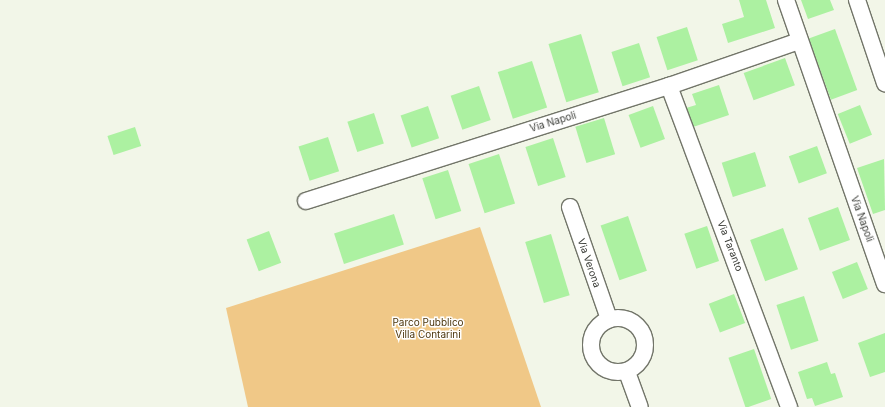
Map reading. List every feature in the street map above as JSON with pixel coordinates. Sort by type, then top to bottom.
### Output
[{"type":"street","name":"Via Napoli","points":[[786,0],[799,41],[885,284]]},
{"type":"street","points":[[857,0],[885,83]]},
{"type":"street","name":"Via Napoli","points":[[306,201],[670,86],[799,41]]},
{"type":"street","name":"Via Taranto","points":[[670,86],[789,407]]},
{"type":"street","name":"Via Verona","points":[[570,207],[609,319]]},
{"type":"street","points":[[609,319],[628,320],[642,332],[645,341],[642,359],[627,372],[610,372],[602,368],[592,355],[590,346],[595,330],[609,319]]},
{"type":"street","points":[[627,372],[640,407]]},
{"type":"green space","name":"Parco Pubblico Villa Contarini","points":[[480,227],[541,407],[248,407],[226,308]]},
{"type":"building","points":[[739,0],[766,0],[775,28],[728,43],[722,24],[744,17]]},
{"type":"building","points":[[801,0],[830,0],[834,10],[808,19]]},
{"type":"building","points":[[687,27],[698,60],[667,70],[657,37]]},
{"type":"building","points":[[835,29],[857,90],[831,100],[809,39]]},
{"type":"building","points":[[581,34],[599,92],[566,102],[548,44]]},
{"type":"building","points":[[639,43],[650,77],[623,86],[611,52]]},
{"type":"building","points":[[785,58],[795,85],[754,100],[744,73]]},
{"type":"building","points":[[532,61],[547,108],[513,119],[498,72]]},
{"type":"building","points":[[719,85],[729,115],[693,127],[686,108],[696,105],[692,94]]},
{"type":"building","points":[[479,86],[491,120],[462,130],[451,96]]},
{"type":"building","points":[[860,105],[872,135],[850,144],[838,114]]},
{"type":"building","points":[[428,106],[439,138],[412,148],[401,115]]},
{"type":"building","points":[[653,106],[665,139],[641,148],[629,115]]},
{"type":"building","points":[[374,113],[384,143],[357,152],[347,122]]},
{"type":"building","points":[[604,118],[615,154],[586,163],[575,127]]},
{"type":"building","points":[[135,127],[141,146],[114,155],[107,136]]},
{"type":"building","points":[[328,137],[339,171],[310,181],[299,147]]},
{"type":"building","points":[[553,138],[566,177],[538,186],[525,147]]},
{"type":"building","points":[[817,146],[827,173],[799,184],[789,156]]},
{"type":"building","points":[[755,152],[766,186],[733,197],[722,163]]},
{"type":"building","points":[[499,154],[515,203],[485,213],[469,164]]},
{"type":"building","points":[[884,159],[885,210],[873,214],[857,168]]},
{"type":"building","points":[[448,170],[461,211],[436,219],[422,178]]},
{"type":"building","points":[[838,207],[850,240],[820,251],[808,218]]},
{"type":"building","points":[[394,214],[404,244],[344,264],[334,233]]},
{"type":"building","points":[[628,216],[647,271],[619,280],[601,225]]},
{"type":"building","points":[[707,226],[719,261],[696,269],[684,234]]},
{"type":"building","points":[[783,228],[798,269],[765,281],[750,240]]},
{"type":"building","points":[[269,231],[281,263],[259,271],[247,240]]},
{"type":"building","points":[[551,234],[570,295],[544,303],[525,242]]},
{"type":"building","points":[[857,262],[868,289],[843,299],[832,272]]},
{"type":"building","points":[[734,294],[745,323],[720,333],[709,304]]},
{"type":"building","points":[[804,296],[819,341],[791,350],[776,305]]},
{"type":"building","points":[[885,333],[885,372],[870,377],[858,343]]},
{"type":"building","points":[[754,349],[771,399],[745,407],[728,358]]},
{"type":"building","points":[[827,362],[831,374],[835,373],[843,397],[815,406],[812,398],[807,399],[798,372]]}]
